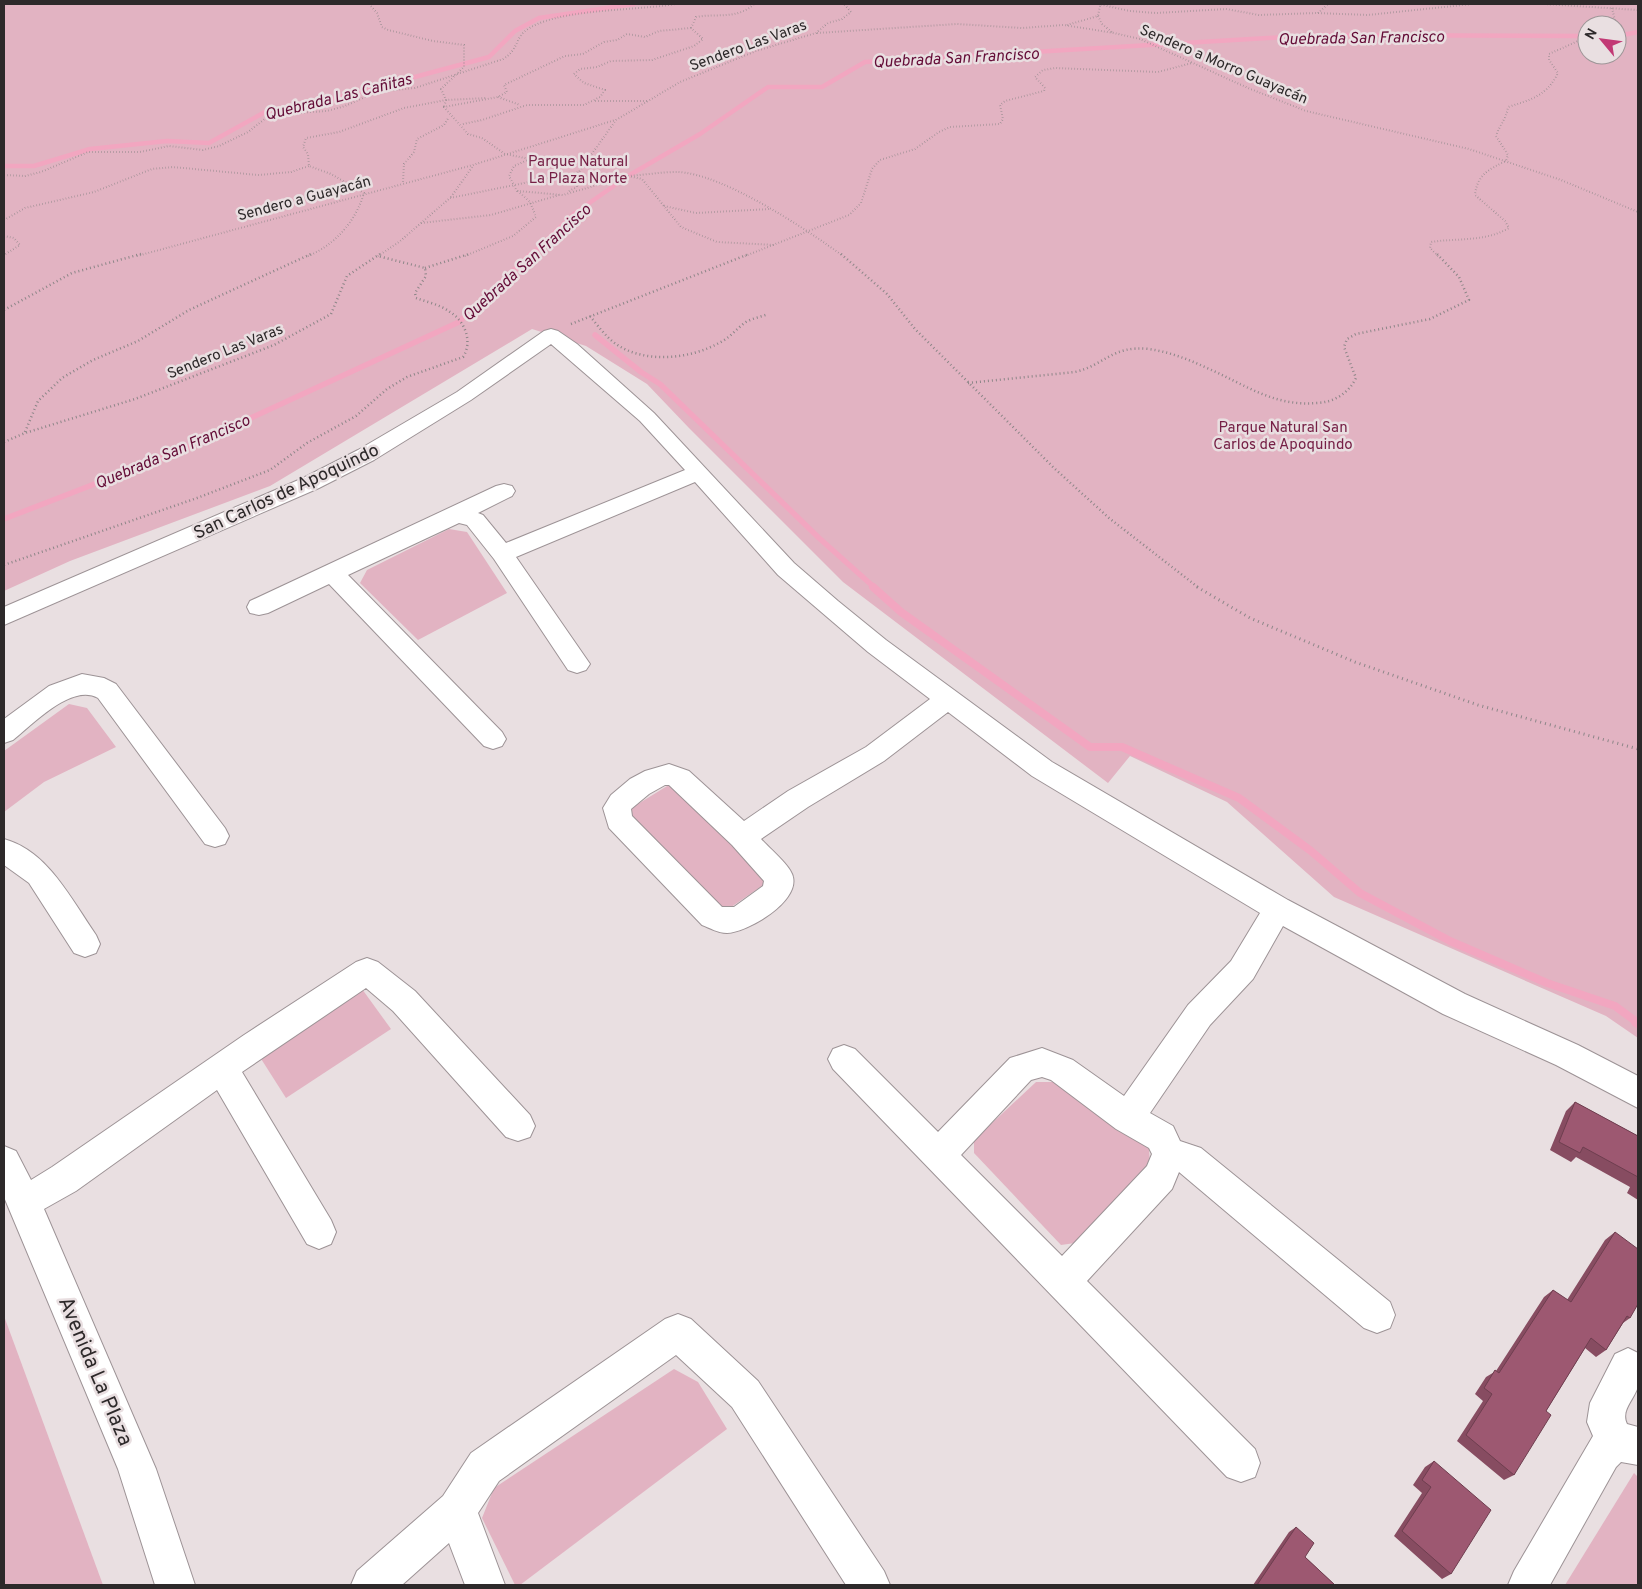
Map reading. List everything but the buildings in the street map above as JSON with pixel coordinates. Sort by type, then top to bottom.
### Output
[{"type":"street","points":[[551,335],[570,348],[640,411],[699,472],[786,569],[836,613],[947,699],[1042,769],[1278,909],[1454,1004],[1567,1055],[1638,1093]]},
{"type":"street","name":"San Carlos de Apoquindo","points":[[4,617],[311,483],[366,455],[464,396],[551,335]]},
{"type":"street","points":[[502,554],[699,472]]},
{"type":"street","points":[[259,607],[457,515],[504,491]]},
{"type":"street","points":[[457,515],[475,520],[502,554],[577,664]]},
{"type":"street","points":[[332,573],[493,739]]},
{"type":"street","points":[[4,733],[57,692],[73,685],[92,684],[107,691],[215,836]]},
{"type":"street","points":[[742,836],[798,799],[875,754],[947,699]]},
{"type":"street","points":[[669,774],[679,778],[742,836],[776,872],[779,884],[773,895],[737,920],[724,921],[712,916],[619,820],[617,808],[625,797],[656,777],[669,774]]},
{"type":"street","points":[[4,850],[39,875],[86,944]]},
{"type":"street","points":[[1128,1118],[1199,1015],[1242,970],[1278,909]]},
{"type":"street","points":[[24,1202],[64,1179],[222,1068],[367,971],[404,1001],[518,1126]]},
{"type":"street","points":[[844,1059],[1241,1464]]},
{"type":"street","points":[[938,1155],[1021,1068],[1042,1062],[1062,1070],[1128,1118],[1161,1137],[1169,1154],[1160,1177],[1062,1281]]},
{"type":"street","points":[[222,1068],[319,1232]]},
{"type":"street","points":[[1169,1154],[1189,1159],[1377,1315]]},
{"type":"street","name":"Avenida La Plaza","points":[[4,1162],[24,1202],[137,1468],[175,1585]]},
{"type":"street","points":[[371,1585],[457,1510],[485,1467],[678,1332],[745,1394],[870,1585]]},
{"type":"street","points":[[1528,1585],[1602,1453],[1626,1443],[1606,1422],[1609,1403],[1628,1367]]},
{"type":"street","points":[[457,1510],[484,1585]]},
{"type":"path","points":[[369,4],[377,13],[382,26],[388,30],[418,36],[434,42],[464,45],[464,67],[459,74],[441,89],[446,100],[444,107],[449,117],[463,124],[480,123],[520,105]]},
{"type":"path","points":[[4,175],[25,176],[41,172],[88,152],[140,152],[169,146],[202,150],[219,146],[248,132],[266,118],[280,114],[327,112],[376,92],[415,88],[514,54],[523,33],[546,23],[598,13],[675,4]]},
{"type":"path","points":[[691,28],[696,17],[740,15],[748,12],[754,4]]},
{"type":"path","name":"Sendero Las Varas","points":[[562,195],[577,187],[579,172],[616,120],[680,82],[756,51],[816,33],[828,23],[842,19],[851,12],[844,4]]},
{"type":"path","points":[[1317,13],[1328,4]]},
{"type":"path","points":[[1114,33],[1102,24],[1098,16],[1099,5],[1156,13],[1226,9],[1259,14],[1317,13],[1368,15],[1472,4]]},
{"type":"path","points":[[1544,4],[1638,10]]},
{"type":"path","points":[[1612,8],[1615,15]]},
{"type":"path","points":[[1064,25],[1098,16]]},
{"type":"path","name":"Sendero a Morro Guayacán","points":[[816,33],[957,24],[1022,28],[1064,25],[1114,33],[1140,39],[1306,111],[1469,149],[1561,180],[1638,212]]},
{"type":"path","points":[[309,166],[308,154],[303,147],[306,138],[314,135],[339,132],[404,108],[446,100],[498,97],[520,105],[587,105],[602,96],[605,90],[586,86],[578,80],[574,74],[580,69],[598,66],[611,61],[652,60],[682,51],[703,39],[691,28],[659,31],[645,37],[626,34],[617,40],[604,42],[583,54],[565,56],[504,85],[507,92],[498,97],[444,107]]},
{"type":"path","points":[[968,383],[1090,368],[1108,356],[1126,350],[1143,349],[1160,351],[1192,361],[1275,401],[1291,405],[1329,401],[1345,394],[1353,386],[1356,378],[1344,347],[1347,339],[1356,334],[1418,322],[1460,307],[1469,300],[1468,291],[1460,277],[1430,248],[1431,242],[1446,239],[1489,238],[1502,234],[1509,228],[1505,221],[1475,195],[1476,180],[1481,172],[1506,161],[1508,155],[1496,136],[1499,128],[1506,120],[1508,107],[1549,91],[1558,73],[1549,60],[1549,54],[1577,41]]},
{"type":"path","points":[[551,335],[590,316],[810,232],[858,210],[866,195],[872,169],[886,157],[917,148],[937,132],[949,128],[959,126],[992,127],[1000,124],[1003,119],[1000,105],[1005,101],[1039,94],[1044,91],[1045,88],[1035,77],[1043,70],[1078,68],[1114,72],[1158,72],[1194,62]]},
{"type":"path","points":[[593,101],[649,101]]},
{"type":"path","points":[[403,182],[404,164],[414,152],[417,139],[441,127],[448,122],[449,117]]},
{"type":"path","name":"Sendero a Guayacán","points":[[4,310],[72,273],[403,182],[473,165],[616,120]]},
{"type":"path","points":[[378,256],[425,268],[511,238],[536,217],[530,202],[517,191],[509,176],[514,166],[530,159],[505,154],[482,138],[468,134],[463,124]]},
{"type":"path","name":"Sendero Las Varas","points":[[4,442],[25,433],[135,399],[274,345],[331,314],[348,276],[399,242],[450,198],[473,165]]},
{"type":"path","points":[[4,220],[26,206],[91,192],[137,173],[160,167],[232,175],[263,176],[309,166],[331,174],[364,194],[360,207],[337,240],[320,251],[288,263],[189,310],[138,341],[93,360],[62,378],[38,401],[25,433]]},
{"type":"path","points":[[450,198],[579,172]]},
{"type":"path","points":[[421,223],[491,215],[530,202],[628,176],[678,172],[707,179],[734,189],[810,232],[853,264],[887,294],[915,329],[1054,468],[1110,518],[1193,585],[1250,618],[1355,662],[1478,705],[1638,749]]},
{"type":"path","points":[[628,176],[642,179],[681,227],[717,242],[775,245]]},
{"type":"path","points":[[517,191],[562,195]]},
{"type":"path","points":[[663,206],[696,212],[770,209]]},
{"type":"path","points":[[4,236],[14,238],[20,244],[4,255]]},
{"type":"path","points":[[4,565],[197,498],[270,470],[308,443],[356,416],[387,389],[407,377],[455,362],[463,357],[469,341],[466,332],[451,312],[416,298],[415,293],[426,276],[425,268]]},
{"type":"path","points":[[590,316],[610,338],[632,352],[650,356],[671,356],[694,353],[717,345],[736,333],[747,322],[768,314]]},
{"type":"green space","name":"Parque Natural San Carlos de Apoquindo","points":[[4,4],[1638,4],[1638,1038],[1606,1016],[1334,897],[1227,802],[1130,756],[1108,783],[843,582],[647,384],[586,346],[532,329],[270,486],[70,561],[4,591]]},
{"type":"green space","points":[[449,529],[467,532],[507,593],[418,640],[360,583],[367,570]]},
{"type":"green space","points":[[69,704],[87,708],[116,747],[44,782],[4,812],[4,751]]},
{"type":"green space","points":[[672,783],[769,881],[721,914],[625,812]]},
{"type":"green space","points":[[362,989],[391,1029],[286,1098],[258,1054]]},
{"type":"green space","points":[[1036,1082],[1053,1082],[1149,1148],[1150,1166],[1082,1242],[1061,1245],[974,1153],[974,1140]]},
{"type":"green space","points":[[4,1316],[103,1585],[4,1585]]},
{"type":"green space","points":[[674,1369],[698,1382],[727,1429],[520,1585],[515,1585],[482,1518],[494,1488]]},
{"type":"green space","points":[[1634,1473],[1638,1477],[1638,1585],[1565,1585]]},
{"type":"waterway","name":"Quebrada Las Cañitas","points":[[4,166],[34,166],[90,149],[167,141],[209,143],[265,112],[333,99],[489,57],[515,31],[539,18],[634,4]]},
{"type":"waterway","name":"Quebrada San Francisco","points":[[1627,34],[1638,32]]},
{"type":"waterway","name":"Quebrada San Francisco","points":[[530,256],[575,213],[628,176],[700,134],[768,87],[822,87],[865,62],[1320,35],[1577,36]]},
{"type":"waterway","name":"Quebrada San Francisco","points":[[4,519],[175,453],[459,322],[531,254]]},
{"type":"waterway","points":[[595,335],[641,372],[660,384],[819,538],[875,588]]},
{"type":"waterway","points":[[873,587],[901,612],[1090,747],[1122,747],[1239,798],[1311,851],[1360,893],[1450,941],[1547,983],[1615,1006],[1638,1023],[1636,1022]]},
{"type":"park label","name":"Parque Natural La Plaza Norte","points":[[578,170]]}]
